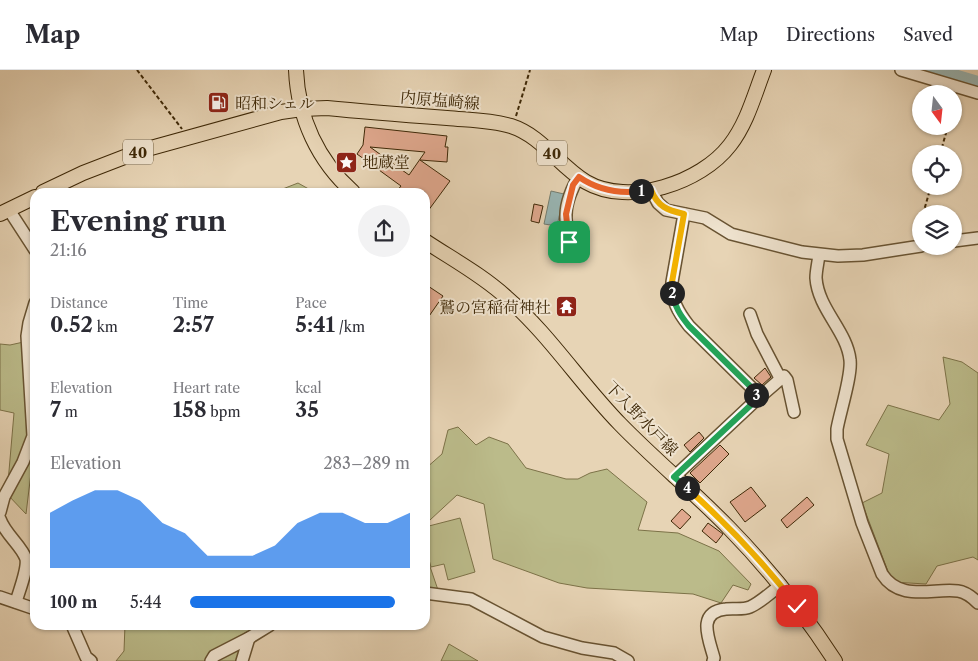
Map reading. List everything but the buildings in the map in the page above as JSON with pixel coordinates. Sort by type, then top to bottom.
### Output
[{"type":"main road","points":[[296,70],[302,109],[312,139],[321,157],[345,188]]},
{"type":"main road","name":"内原塩崎線","points":[[52,188],[140,151],[188,137],[281,112],[327,108],[481,121],[512,127],[539,141],[579,177],[593,185],[610,191],[630,193],[651,190],[689,177],[720,156],[743,124],[764,70]]},
{"type":"main road","points":[[4,212],[30,199]]},
{"type":"main road","name":"下入野水戸線","points":[[430,244],[506,296],[544,335],[604,407],[674,477],[729,528],[781,585],[835,661]]},
{"type":"street","points":[[901,70],[978,93]]},
{"type":"street","points":[[568,247],[566,214],[573,185],[579,177]]},
{"type":"street","points":[[651,190],[658,203],[666,210],[705,218],[732,234],[802,252],[838,256],[863,255],[912,248]]},
{"type":"street","points":[[4,212],[30,244]]},
{"type":"street","points":[[674,477],[753,403],[756,397],[755,391],[689,326],[675,306],[672,282],[684,214]]},
{"type":"street","points":[[962,240],[978,238]]},
{"type":"street","points":[[819,255],[816,277],[818,286],[824,303],[846,344],[850,361],[837,429],[837,439],[860,517],[882,574],[887,581],[901,590],[927,593],[958,591],[966,594],[978,603]]},
{"type":"street","points":[[750,314],[757,334],[780,378]]},
{"type":"street","points":[[30,320],[27,336],[30,386]]},
{"type":"street","points":[[756,397],[762,395],[784,376],[788,380],[794,412]]},
{"type":"street","points":[[0,512],[4,497],[23,462],[30,444]]},
{"type":"street","points":[[0,519],[3,529],[30,560],[16,602]]},
{"type":"street","points":[[713,661],[714,658],[706,627],[711,615],[724,609],[749,608],[781,585]]},
{"type":"street","points":[[430,594],[471,599],[543,637],[582,648],[614,654],[628,661]]},
{"type":"street","points":[[0,597],[30,607]]},
{"type":"street","points":[[74,630],[86,656],[91,661]]},
{"type":"street","points":[[211,661],[214,656],[262,630]]},
{"type":"street","points":[[242,661],[250,638]]},
{"type":"path","points":[[136,70],[188,137]]},
{"type":"path","points":[[512,127],[530,70]]},
{"type":"green space","points":[[298,183],[307,188],[285,188]]},
{"type":"green space","points":[[28,341],[30,369],[30,481],[26,514],[7,494],[14,413],[0,410],[0,344],[10,345]]},
{"type":"green space","points":[[943,357],[962,362],[978,373],[978,560],[973,557],[937,566],[926,584],[892,582],[862,503],[882,493],[889,454],[866,445],[888,405],[939,420],[950,404]]},
{"type":"green space","points":[[458,427],[476,445],[489,437],[508,444],[526,468],[566,479],[578,479],[590,473],[607,469],[647,502],[638,530],[678,533],[719,551],[751,584],[748,590],[733,585],[721,603],[693,594],[587,588],[559,583],[493,559],[484,504],[457,495],[430,520],[430,465],[442,454],[448,430]]},
{"type":"green space","points":[[460,518],[475,572],[448,580],[444,564],[431,567],[430,526]]},
{"type":"green space","points":[[430,567],[438,590],[430,588]]},
{"type":"green space","points":[[125,630],[251,630],[246,634],[237,661],[116,661],[124,651]]},
{"type":"green space","points":[[449,644],[478,661],[441,661]]},
{"type":"water","points":[[551,191],[564,194],[557,226],[544,224]]},
{"type":"waterway","points":[[930,70],[978,84]]},
{"type":"place","name":"昭和シェル","points":[[219,103]]},
{"type":"place","name":"地蔵堂","points":[[346,162]]},
{"type":"place","name":"鷲の宮稲荷神社","points":[[567,307]]},
{"type":"route","points":[[569,242],[566,214],[573,185],[579,177],[598,188],[610,191],[630,193],[651,190],[658,203],[666,210],[684,214],[672,282],[675,306],[689,326],[755,391],[756,397],[753,403],[674,477],[729,528],[763,564],[797,606]]}]
